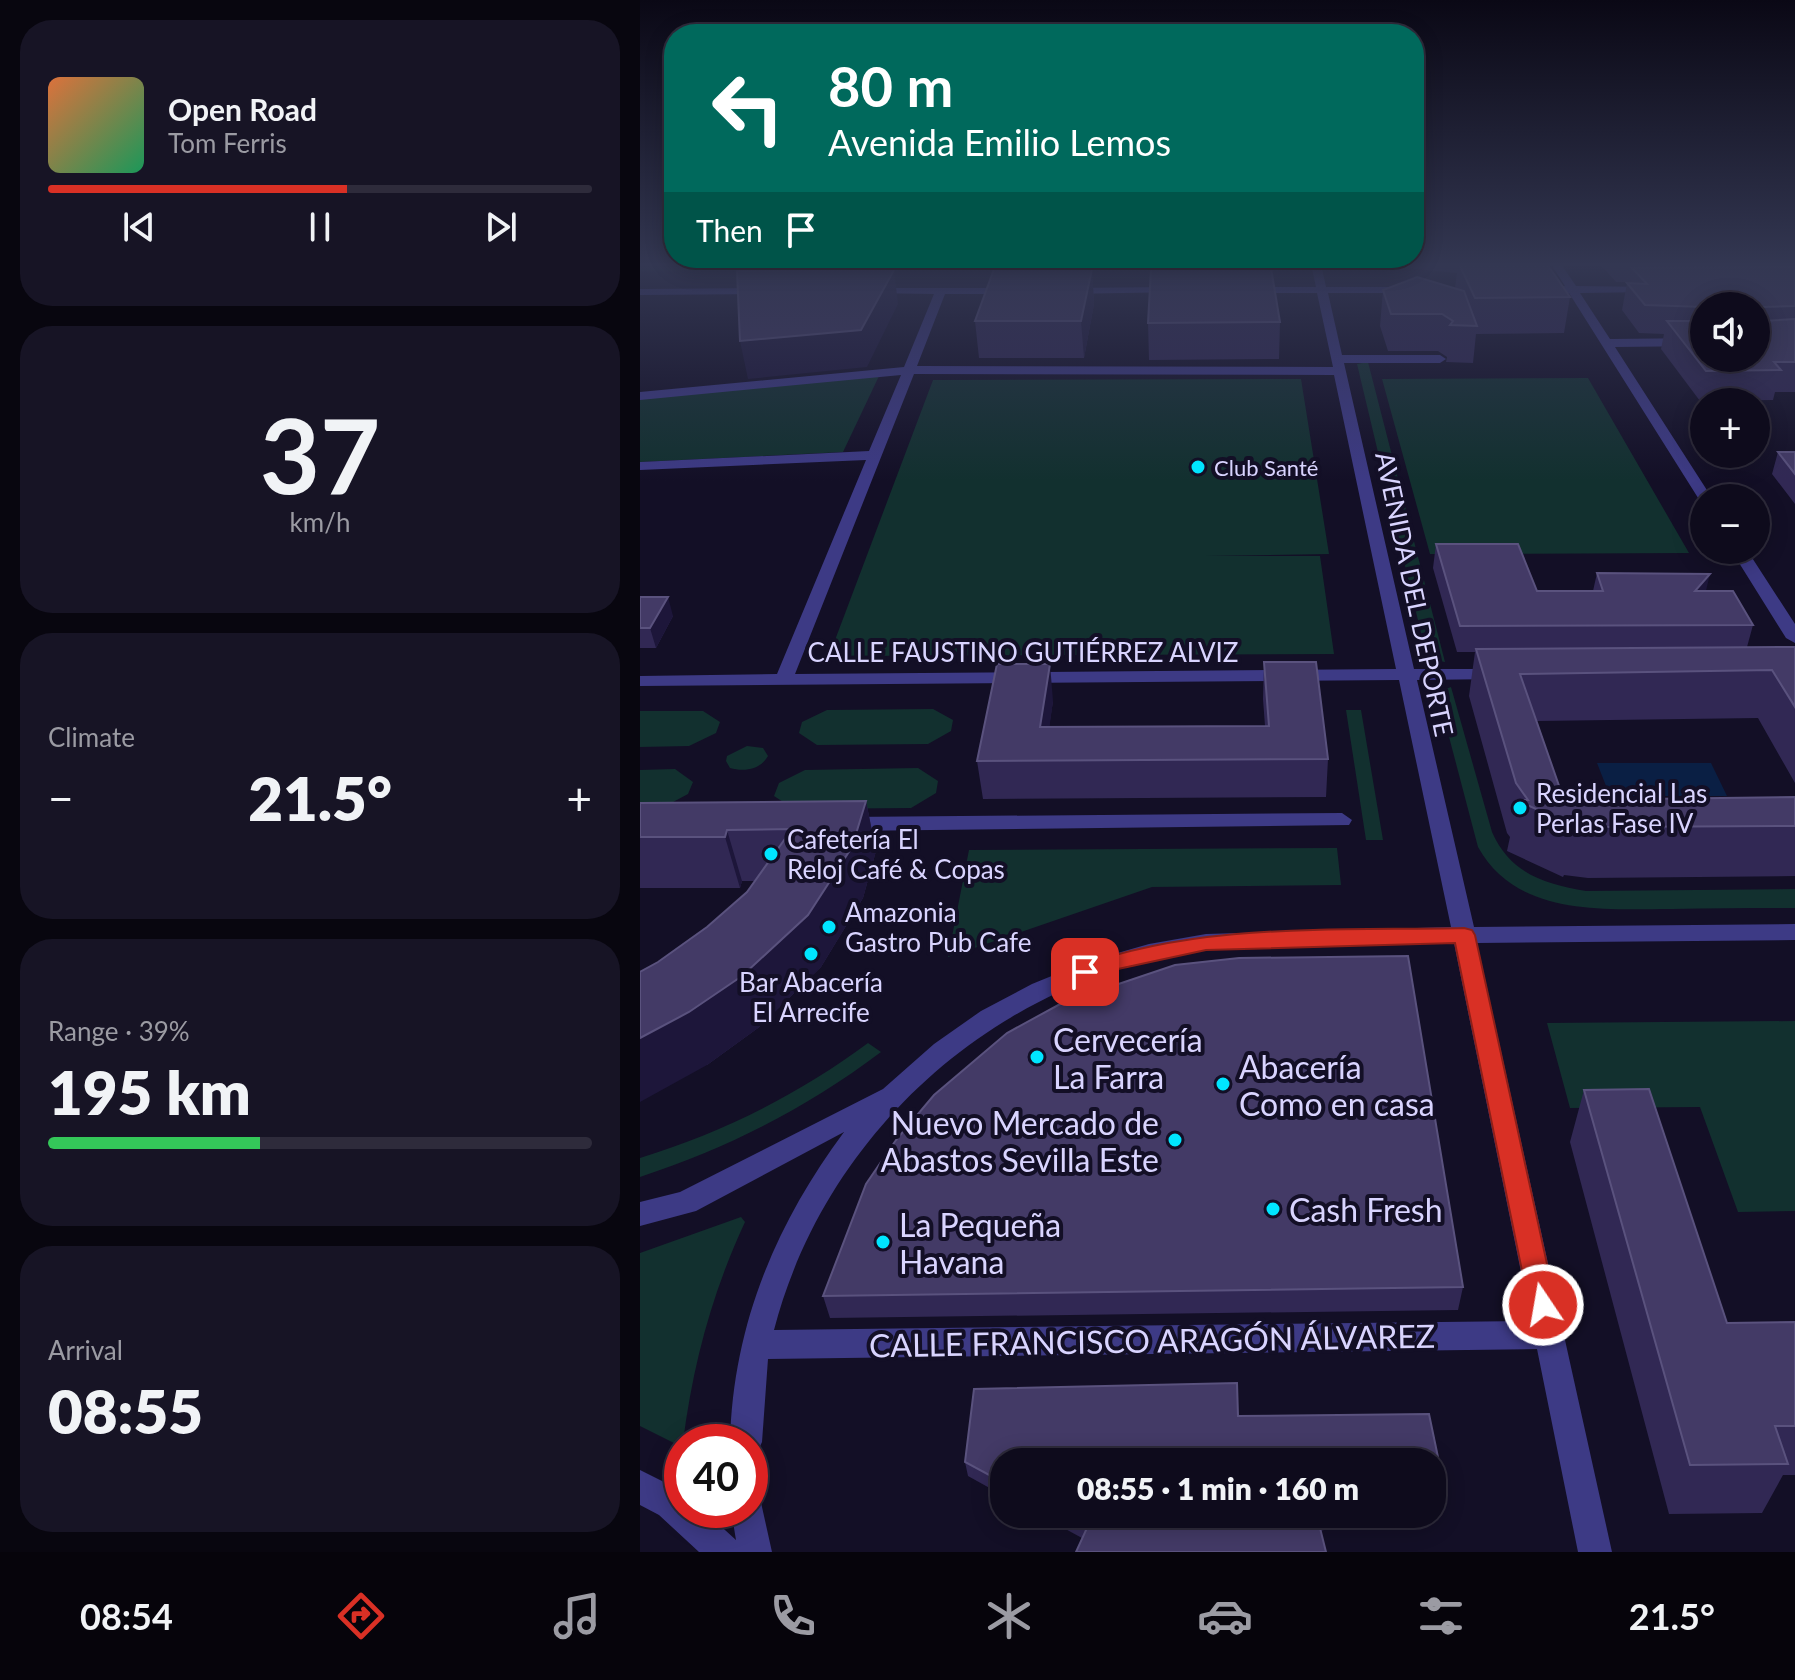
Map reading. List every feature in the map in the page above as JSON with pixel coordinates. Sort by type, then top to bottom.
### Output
[{"type":"street","points":[[784,679],[923,336]]},
{"type":"street","name":"AVENIDA DEL DEPORTE","points":[[1332,336],[1464,935],[1595,1552]]},
{"type":"street","points":[[1602,336],[1696,484]]},
{"type":"street","points":[[1606,343],[1690,342]]},
{"type":"street","points":[[640,396],[909,370],[1338,365],[1440,359]]},
{"type":"street","points":[[640,466],[874,455]]},
{"type":"street","points":[[1748,564],[1795,638]]},
{"type":"street","name":"CALLE FAUSTINO GUTIÉRREZ ALVIZ","points":[[640,681],[1518,674]]},
{"type":"street","points":[[823,824],[1342,820]]},
{"type":"street","points":[[748,1424],[755,1345],[776,1276],[807,1206],[845,1147],[892,1093],[937,1055],[996,1014],[1064,980],[1114,962],[1206,942],[1464,935],[1795,932]]},
{"type":"street","points":[[640,1214],[686,1203],[892,1093]]},
{"type":"street","name":"CALLE FRANCISCO ARAGÓN ÁLVAREZ","points":[[755,1345],[1549,1335]]},
{"type":"street","points":[[640,1487],[671,1503],[724,1552]]},
{"type":"street","points":[[751,1528],[755,1552]]},
{"type":"green space","points":[[1368,362],[1445,662],[1433,660],[1426,654],[1357,364]]},
{"type":"green space","points":[[879,376],[843,452],[640,462],[640,399]]},
{"type":"green space","points":[[1588,378],[1689,553],[1430,554],[1382,379]]},
{"type":"green space","points":[[1301,379],[1329,554],[1206,556],[1320,556],[1334,654],[829,656],[933,380]]},
{"type":"green space","points":[[1451,687],[1492,832],[1508,858],[1519,867],[1556,885],[1586,891],[1795,889],[1795,908],[1591,908],[1538,897],[1515,886],[1495,870],[1478,847],[1438,695]]},
{"type":"green space","points":[[933,709],[953,720],[951,731],[928,744],[817,745],[799,733],[802,722],[827,710]]},
{"type":"green space","points":[[1346,710],[1361,710],[1383,840],[1366,840]]},
{"type":"green space","points":[[640,711],[703,711],[720,722],[716,733],[689,746],[640,747]]},
{"type":"green space","points":[[747,746],[763,748],[768,756],[751,769],[730,768],[727,756]]},
{"type":"green space","points":[[918,768],[938,781],[936,793],[911,808],[794,809],[774,796],[779,783],[805,770]]},
{"type":"green space","points":[[675,769],[693,782],[688,794],[660,809],[640,809],[640,770]]},
{"type":"green space","points":[[1337,848],[1341,885],[1152,887],[948,957],[969,850]]},
{"type":"green space","points":[[1795,1021],[1795,1211],[1738,1212],[1700,1107],[1570,1108],[1547,1023]]},
{"type":"green space","points":[[868,1043],[881,1052],[795,1109],[705,1153],[640,1177],[640,1158],[701,1136],[759,1110],[815,1079]]},
{"type":"green space","points":[[741,1217],[745,1222],[705,1329],[686,1424],[664,1424],[664,1438],[640,1426],[640,1253]]},
{"type":"water","points":[[1597,763],[1711,763],[1727,796],[1610,796]]},
{"type":"building","points":[[740,336],[790,336],[740,341]]},
{"type":"building","points":[[1679,336],[1690,336],[1690,350]]},
{"type":"building","points":[[1770,336],[1795,336],[1795,362],[1774,362],[1781,370],[1770,370]]},
{"type":"building","points":[[1778,452],[1795,452],[1795,474]]},
{"type":"building","points":[[1436,544],[1518,544],[1537,591],[1603,591],[1597,573],[1710,574],[1695,591],[1733,591],[1753,625],[1460,626]]},
{"type":"building","points":[[640,597],[668,597],[650,628],[640,628]]},
{"type":"building","points":[[1795,647],[1795,707],[1772,670],[1520,674],[1564,800],[1795,797],[1795,826],[1574,826],[1516,800],[1528,800],[1516,783],[1476,649]]},
{"type":"building","points":[[1264,662],[1316,662],[1328,759],[977,761],[997,664],[1050,664],[1040,727],[1269,726]]},
{"type":"building","points":[[866,801],[852,847],[808,915],[742,976],[689,1012],[640,1038],[640,972],[707,927],[747,892],[792,829],[727,830],[725,837],[640,837],[640,803]]},
{"type":"building","name":"Nuevo Mercado de Abastos Sevilla Este","points":[[1408,956],[1463,1287],[823,1296],[866,1184],[896,1140],[934,1095],[1007,1033],[1062,1003],[1175,965],[1239,958]]},
{"type":"building","points":[[1649,1089],[1727,1323],[1795,1322],[1795,1426],[1775,1426],[1788,1464],[1690,1465],[1584,1090]]},
{"type":"building","points":[[1237,1383],[1238,1416],[1429,1414],[1436,1448],[990,1448],[990,1475],[965,1462],[974,1389]]},
{"type":"building","points":[[1087,1528],[1320,1528],[1326,1552],[1076,1552]]},
{"type":"place","name":"Club Santé","points":[[1198,467]]},
{"type":"place","name":"Residencial Las Perlas Fase IV","points":[[1520,808]]},
{"type":"place","name":"Cafetería El Reloj Café & Copas","points":[[771,854]]},
{"type":"place","name":"Amazonia Gastro Pub Cafe","points":[[829,927]]},
{"type":"place","name":"Bar Abacería El Arrecife","points":[[811,954]]},
{"type":"place","name":"Cervecería La Farra","points":[[1037,1057]]},
{"type":"place","name":"Abacería Como en casa","points":[[1223,1084]]},
{"type":"place","name":"Nuevo Mercado de Abastos Sevilla Este","points":[[1175,1140]]},
{"type":"place","name":"Cash Fresh","points":[[1273,1209]]},
{"type":"place","name":"La Pequeña Havana","points":[[883,1242]]},
{"type":"route","points":[[1085,972],[1114,962],[1206,942],[1464,935],[1543,1305]]}]
